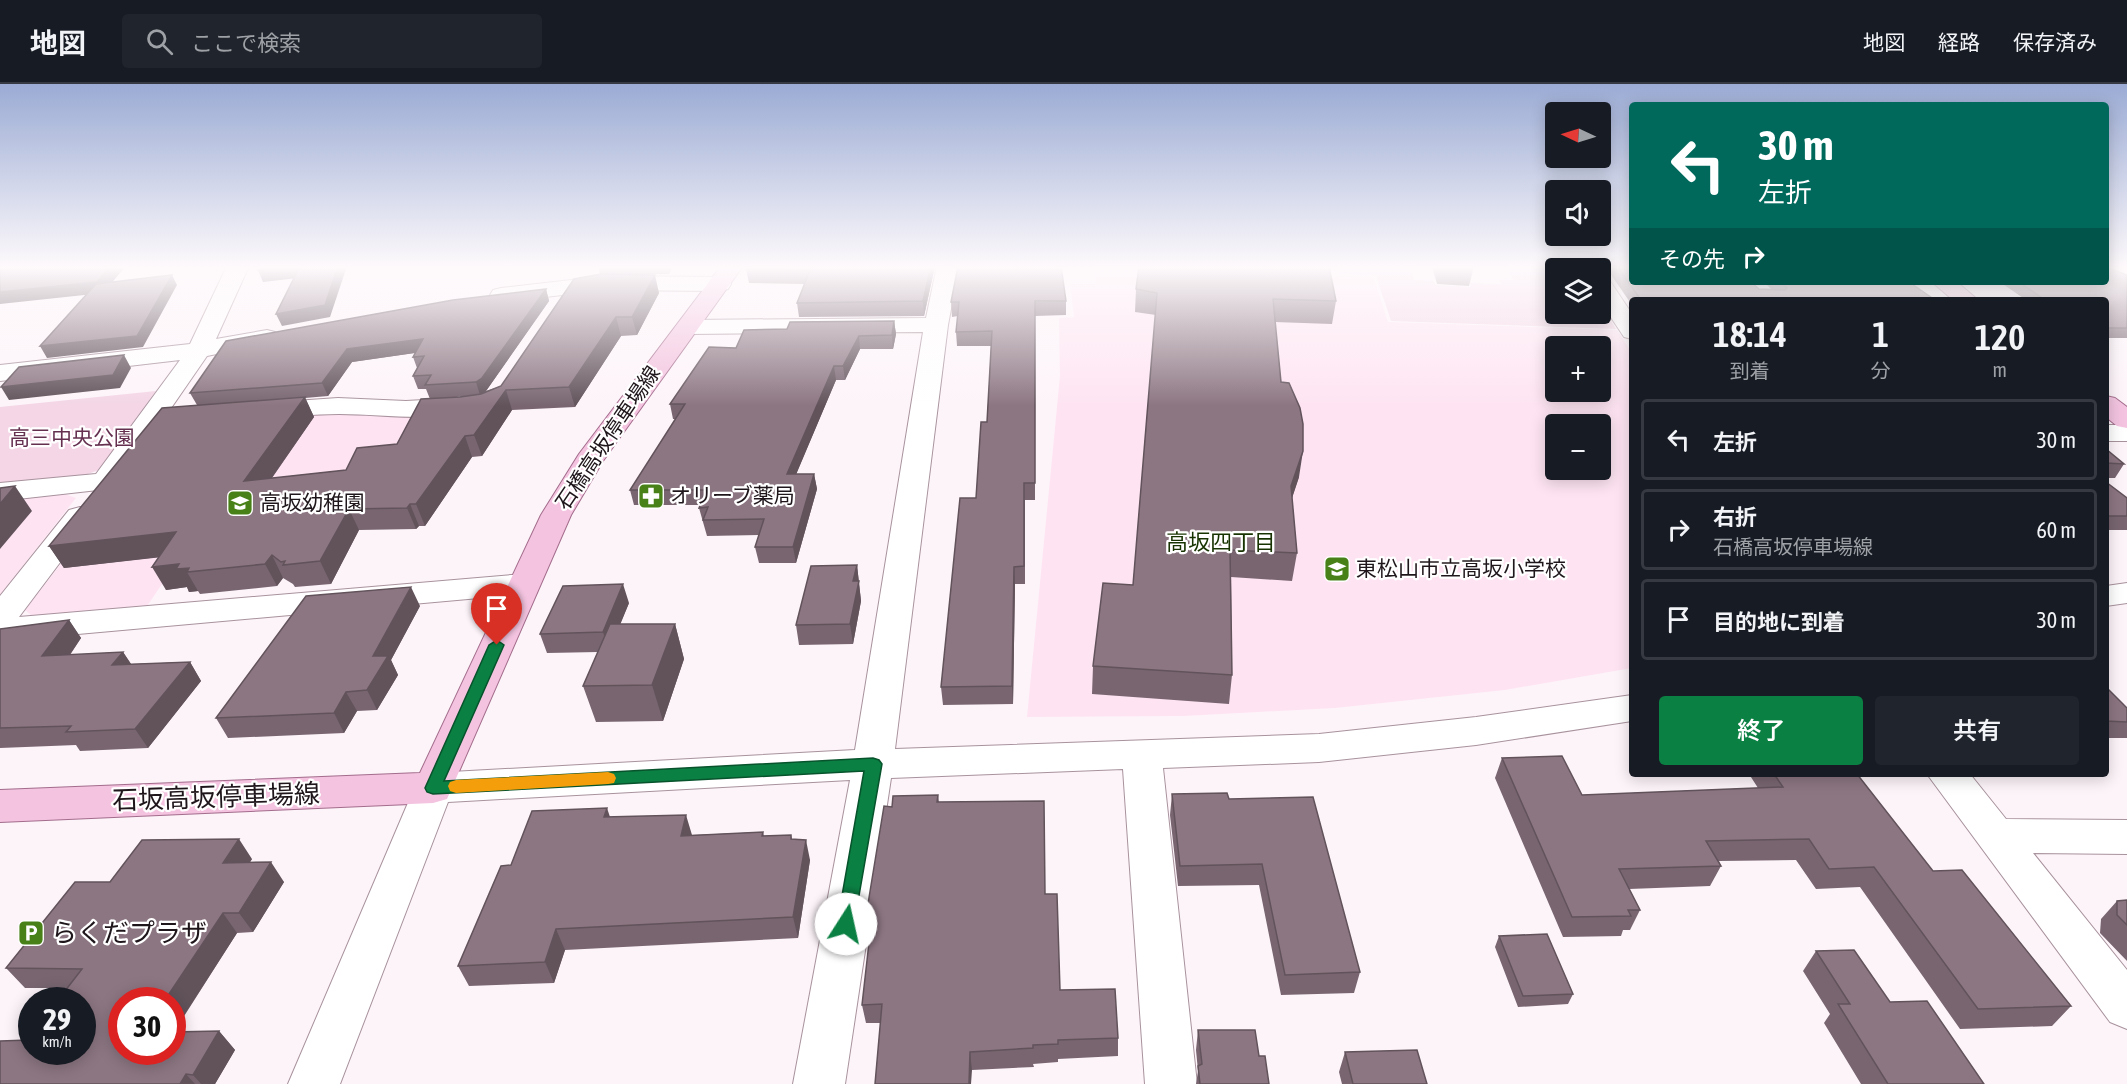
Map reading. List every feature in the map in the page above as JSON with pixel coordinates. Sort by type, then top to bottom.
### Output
[{"type":"main road","name":"石橋高坂停車場線","points":[[433,788],[556,515],[589,460],[698,313]]},
{"type":"main road","points":[[2109,406],[2127,420]]},
{"type":"main road","name":"石坂高坂停車場線","points":[[0,806],[433,788]]},
{"type":"street","points":[[0,619],[106,482],[150,420],[199,350],[217,313]]},
{"type":"street","points":[[819,1084],[873,764],[939,313]]},
{"type":"street","points":[[1619,313],[1629,327]]},
{"type":"street","points":[[688,327],[936,325]]},
{"type":"street","points":[[0,373],[199,350],[292,333]]},
{"type":"street","points":[[244,413],[338,406],[424,409],[486,404]]},
{"type":"street","points":[[150,420],[185,417]]},
{"type":"street","points":[[2109,433],[2127,433]]},
{"type":"street","points":[[0,492],[106,482]]},
{"type":"street","points":[[0,630],[524,584]]},
{"type":"street","points":[[2109,596],[2127,593]]},
{"type":"street","points":[[314,1084],[433,788],[873,764],[1319,748],[1476,731],[1629,708]]},
{"type":"street","points":[[1142,755],[1171,1084]]},
{"type":"street","points":[[1949,777],[2127,1007]]},
{"type":"street","points":[[1994,836],[2127,837]]},
{"type":"shaded area","name":"東松山市立高坂小学校","points":[[1073,313],[1385,313],[1388,322],[1617,330],[1629,348],[1629,669],[1505,690],[1335,708],[1184,716],[1027,717],[1060,376],[1059,318],[1074,317]]},
{"type":"shaded area","name":"高坂幼稚園","points":[[332,412],[413,416],[356,536],[182,555],[145,609],[38,621],[25,610],[134,470],[251,418]]},
{"type":"shaded area","points":[[65,494],[76,498],[0,595],[0,500]]},
{"type":"green space","points":[[1388,313],[1545,313],[1545,324],[1611,324],[1611,321],[1616,329],[1391,321]]},
{"type":"green space","name":"高三中央公園","points":[[156,391],[99,470],[82,476],[0,483],[0,407]]},
{"type":"building","points":[[70,313],[150,313],[137,336],[40,346]]},
{"type":"building","points":[[383,313],[529,313],[482,378],[476,382],[425,385],[431,375],[413,376],[424,356],[413,357],[423,339],[347,349],[322,383],[190,393],[226,341]]},
{"type":"building","points":[[551,313],[634,313],[632,317],[616,317],[569,387],[506,390],[474,435],[465,436],[416,504],[410,504],[407,508],[349,509],[320,561],[283,565],[285,561],[281,562],[272,555],[265,564],[187,572],[189,568],[176,569],[179,564],[152,567],[176,532],[49,546],[162,408],[305,397],[244,481],[346,470],[357,448],[397,444],[421,399],[481,394],[501,386]]},
{"type":"building","points":[[958,313],[1035,313],[1035,483],[1024,483],[1024,566],[1014,567],[1012,686],[941,687],[960,498],[976,498],[981,422],[987,422],[992,331],[956,332]]},
{"type":"building","points":[[1155,313],[1274,313],[1281,382],[1289,383],[1300,408],[1303,424],[1303,451],[1291,486],[1297,553],[1230,550],[1232,675],[1093,666],[1103,583],[1133,585]]},
{"type":"building","points":[[2109,313],[2127,313],[2127,328],[2109,328]]},
{"type":"building","points":[[894,321],[892,335],[859,336],[843,366],[834,366],[787,474],[814,474],[793,547],[755,547],[764,519],[703,520],[708,507],[699,508],[706,490],[630,490],[685,404],[670,404],[709,347],[736,348],[744,330],[787,329],[790,322]]},
{"type":"building","points":[[124,355],[113,375],[1,387],[19,367]]},
{"type":"building","points":[[2109,452],[2124,464],[2109,463]]},
{"type":"building","points":[[2109,484],[2127,498],[2127,516],[2109,516]]},
{"type":"building","points":[[15,486],[0,504],[0,488]]},
{"type":"building","points":[[857,565],[853,581],[859,581],[850,624],[796,625],[811,566]]},
{"type":"building","points":[[623,584],[603,632],[540,634],[563,586]]},
{"type":"building","points":[[411,587],[373,656],[388,656],[367,690],[346,692],[334,713],[216,718],[306,596]]},
{"type":"building","points":[[69,620],[42,656],[123,652],[112,665],[190,662],[135,729],[66,732],[71,726],[0,728],[0,629]]},
{"type":"building","points":[[610,624],[675,624],[652,685],[583,686]]},
{"type":"building","points":[[2109,690],[2127,708],[2127,722],[2109,721]]},
{"type":"building","points":[[1562,756],[1582,795],[1783,787],[1776,777],[1859,777],[1933,871],[1962,870],[2071,1006],[1978,1009],[1874,867],[1829,869],[1809,839],[1706,841],[1721,866],[1619,869],[1640,910],[1628,910],[1631,916],[1572,917],[1502,758]]},
{"type":"building","points":[[1227,793],[1229,799],[1313,797],[1360,972],[1285,975],[1262,864],[1180,866],[1172,794]]},
{"type":"building","points":[[938,795],[937,802],[1044,801],[1045,894],[1057,894],[1060,990],[1115,989],[1118,1038],[1058,1040],[1058,1044],[1033,1045],[1033,1048],[970,1052],[969,1084],[875,1084],[882,1004],[862,1005],[872,916],[866,916],[884,806],[892,807],[893,796]]},
{"type":"building","points":[[607,808],[604,817],[686,815],[681,836],[763,832],[762,836],[791,835],[791,839],[806,840],[793,917],[556,929],[545,962],[458,966],[501,866],[511,865],[532,811]]},
{"type":"building","points":[[239,839],[223,863],[271,862],[239,913],[223,913],[174,987],[108,987],[108,1065],[186,1065],[186,1032],[219,1031],[193,1075],[186,1074],[180,1084],[0,1084],[0,1041],[18,1040],[18,1065],[96,1065],[96,987],[68,987],[82,969],[6,968],[75,882],[110,882],[142,840]]},
{"type":"building","points":[[2127,900],[2127,925],[2117,915],[2117,901]]},
{"type":"building","points":[[1547,934],[1573,994],[1523,996],[1499,936]]},
{"type":"building","points":[[1854,950],[1890,1002],[1927,1001],[1984,1084],[1888,1084],[1838,1004],[1850,1004],[1816,951]]},
{"type":"building","points":[[1198,1030],[1255,1030],[1259,1056],[1265,1056],[1269,1084],[1200,1084],[1198,1066],[1202,1064]]},
{"type":"building","points":[[1417,1050],[1427,1084],[1353,1084],[1345,1052]]},
{"type":"slow traffic","points":[[456,786],[608,778]]},
{"type":"place","name":"オリーブ薬局","points":[[651,496]]},
{"type":"place","name":"高坂幼稚園","points":[[240,503]]},
{"type":"place","name":"東松山市立高坂小学校","points":[[1337,569]]},
{"type":"place","name":"らくだプラザ","points":[[31,933]]},
{"type":"district","name":"高坂四丁目","points":[[1221,542]]},
{"type":"route","points":[[497,645],[433,788],[873,764],[846,924]]}]
